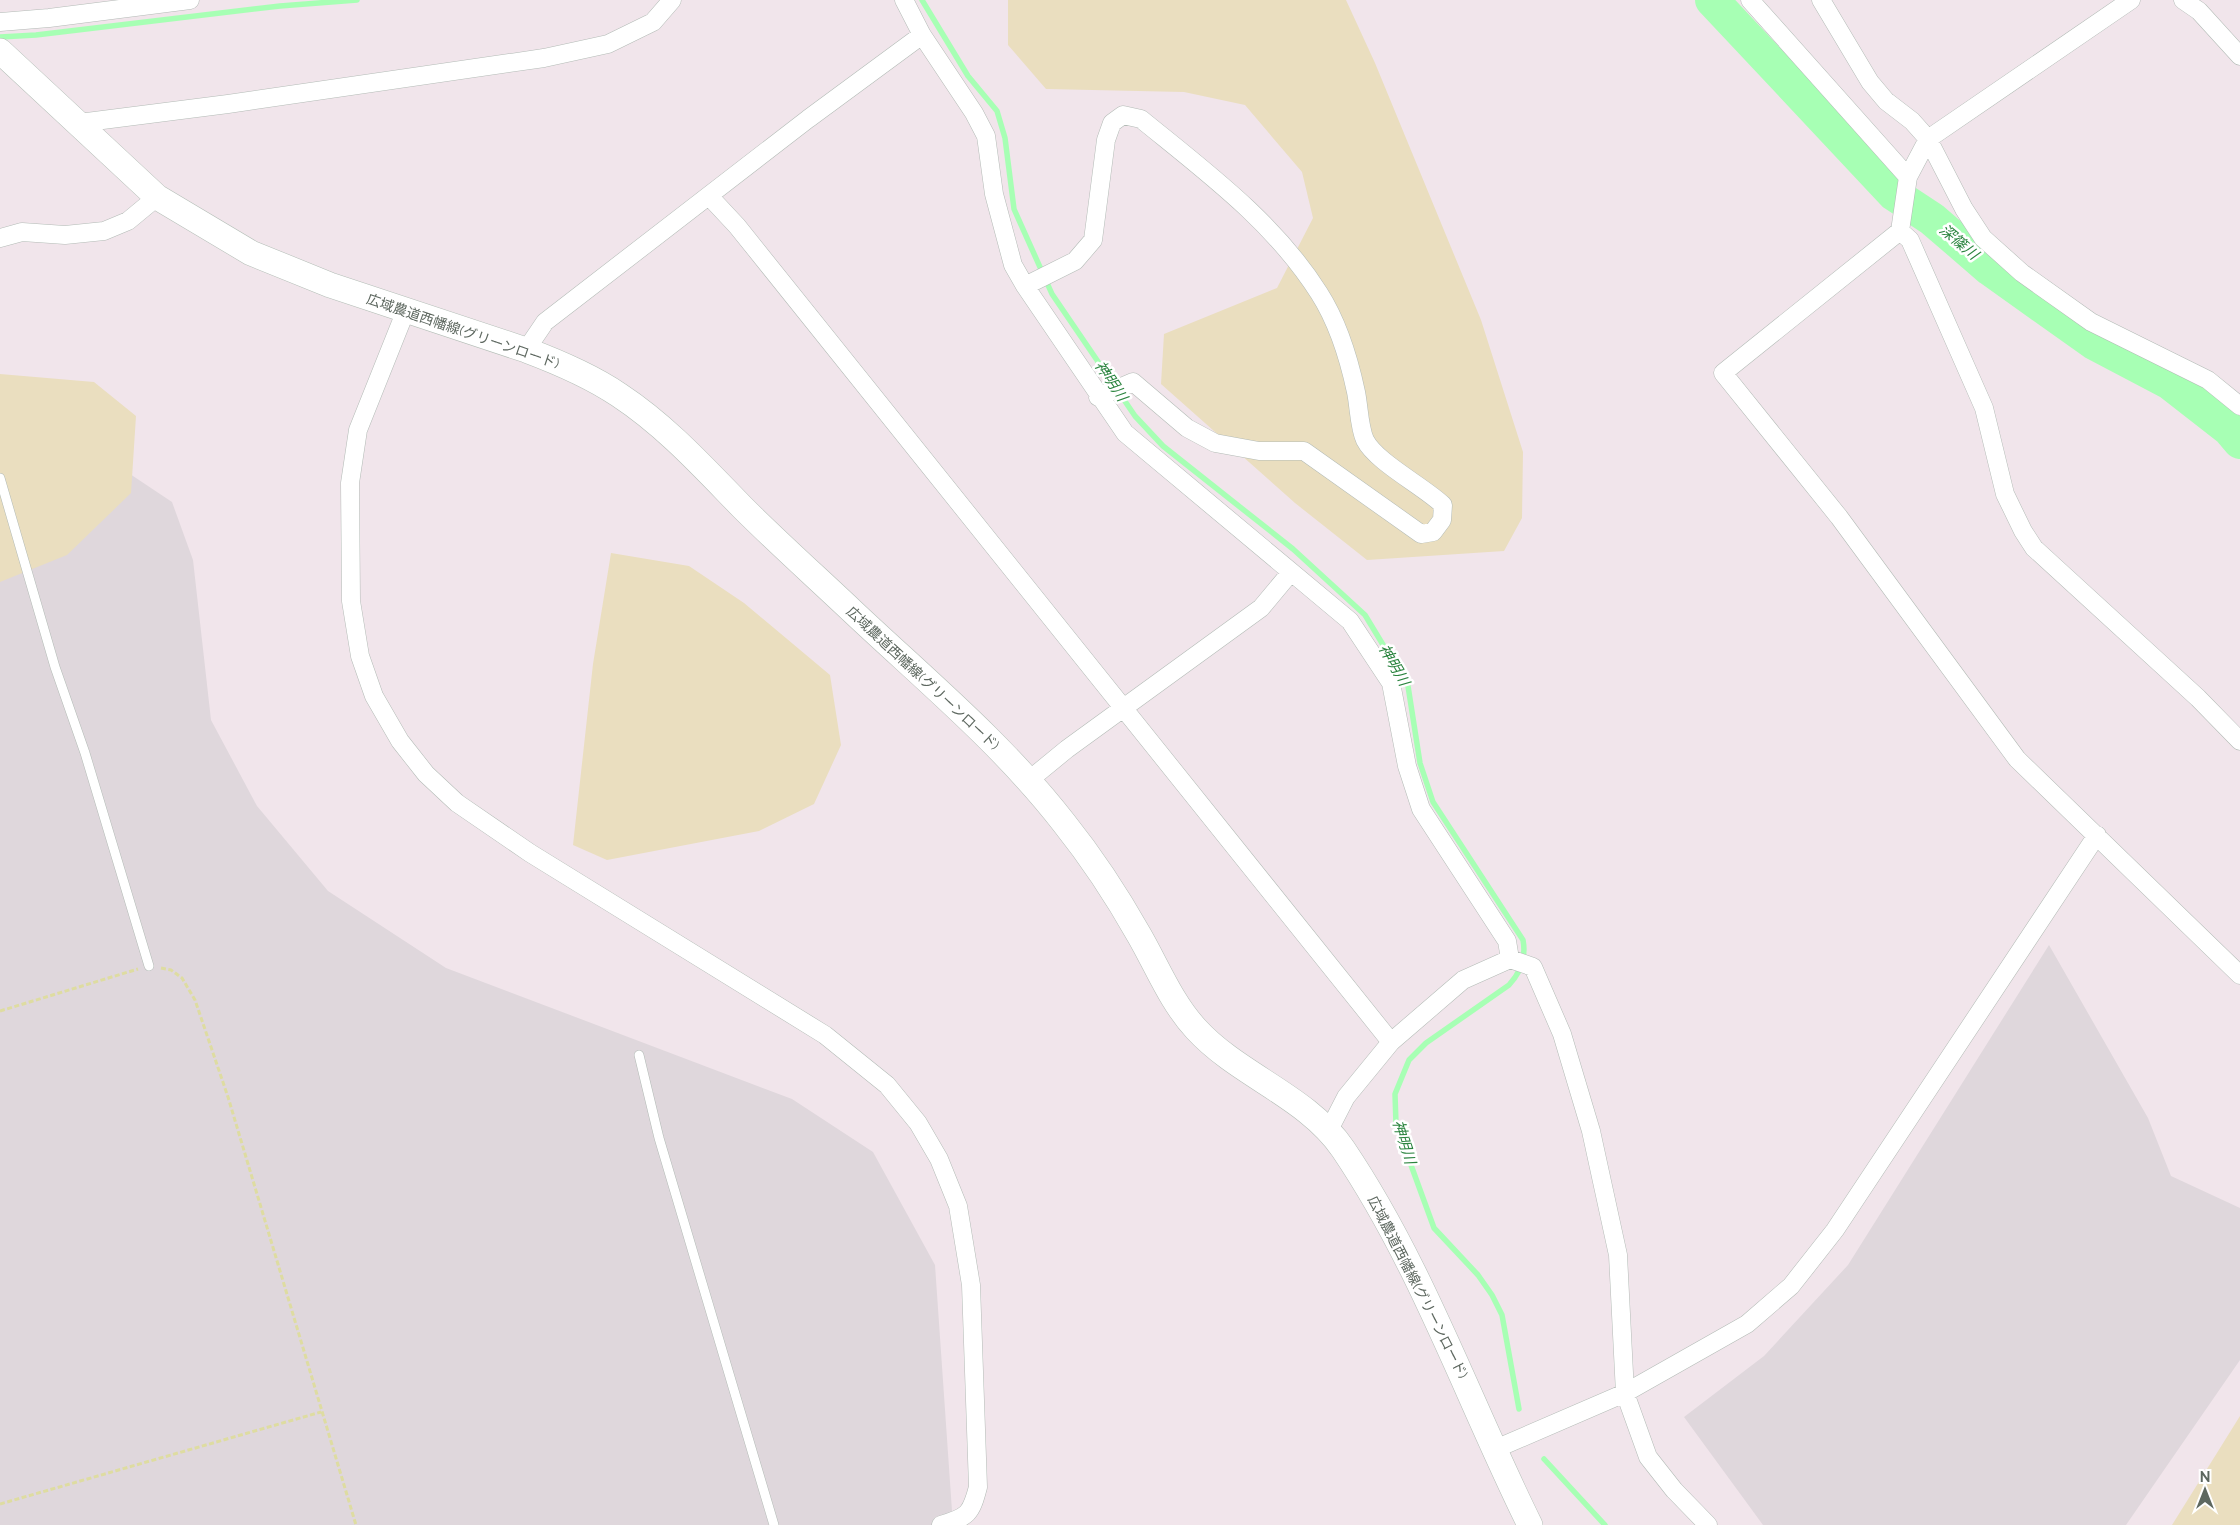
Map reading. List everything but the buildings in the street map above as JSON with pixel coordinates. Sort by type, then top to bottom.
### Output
[{"type":"street","points":[[0,22],[49,18],[190,0]]},
{"type":"street","points":[[79,123],[228,104],[544,58],[608,44],[653,22],[672,0]]},
{"type":"street","points":[[904,0],[922,35],[974,113],[986,136],[994,194],[1012,265],[1029,284],[1125,433],[1350,621],[1391,683],[1407,766],[1421,809],[1507,941],[1510,959]]},
{"type":"street","points":[[1750,0],[1908,177]]},
{"type":"street","points":[[1821,0],[1870,82],[1928,139],[1964,209],[1983,238],[2022,273],[2091,322],[2208,380],[2240,406]]},
{"type":"street","points":[[2131,0],[1928,139],[1908,177],[1900,231],[1723,373],[1840,517],[2017,758],[2240,975]]},
{"type":"street","points":[[2183,0],[2199,11],[2240,56]]},
{"type":"street","points":[[526,350],[545,322],[808,119],[922,35]]},
{"type":"street","name":"広域農道西幡線(グリーンロード)","points":[[0,51],[157,198],[251,253],[330,285],[526,350],[556,362],[618,394],[686,448],[743,507],[976,724],[1063,821],[1098,869],[1139,934],[1169,991],[1196,1029],[1223,1053],[1284,1096],[1328,1132],[1340,1145],[1375,1199],[1406,1258],[1456,1361],[1493,1450],[1530,1525]]},
{"type":"street","points":[[1029,284],[1075,261],[1093,240],[1106,140],[1112,123],[1123,115],[1141,119],[1248,207],[1296,259],[1320,295],[1340,337],[1355,389],[1365,440],[1377,455],[1430,493],[1443,506],[1442,520],[1433,532],[1421,534],[1304,452],[1259,452],[1215,442],[1187,428],[1133,382],[1101,395]]},
{"type":"street","points":[[709,196],[737,226],[1391,1042]]},
{"type":"street","points":[[0,238],[22,232],[65,235],[104,231],[128,221],[157,198]]},
{"type":"street","points":[[1900,231],[1910,240],[1971,375],[1992,434],[1999,474],[2005,494],[2023,531],[2034,548],[2198,698],[2240,741]]},
{"type":"street","points":[[406,310],[358,430],[350,483],[352,601],[360,656],[374,696],[400,741],[426,774],[457,803],[530,853],[825,1035],[887,1085],[918,1123],[939,1159],[958,1206],[971,1285],[978,1487],[972,1509],[962,1518],[942,1525]]},
{"type":"street","points":[[1028,781],[1122,708],[1261,608],[1291,572]]},
{"type":"street","points":[[1493,1450],[1624,1393],[1747,1324],[1791,1286],[1835,1230],[2097,835]]},
{"type":"street","points":[[1328,1132],[1346,1097],[1391,1042],[1463,980],[1510,959],[1533,967],[1568,1052],[1591,1131],[1616,1245],[1624,1393],[1648,1457],[1674,1490],[1708,1525]]},
{"type":"lane","points":[[0,478],[55,667],[85,753],[149,966]]},
{"type":"lane","points":[[639,1055],[660,1138],[774,1525]]},
{"type":"path","points":[[0,1011],[149,966],[171,970],[182,978],[195,1000],[228,1097],[356,1525]]},
{"type":"path","points":[[0,1504],[321,1412]]},
{"type":"shaded area","points":[[1008,0],[1346,0],[1375,63],[1481,320],[1523,452],[1522,518],[1504,551],[1367,560],[1295,503],[1161,384],[1164,334],[1277,288],[1313,218],[1302,172],[1245,105],[1184,92],[1046,89],[1008,45]]},
{"type":"shaded area","points":[[0,374],[94,382],[136,416],[131,493],[67,555],[0,582]]},
{"type":"shaded area","points":[[0,451],[100,454],[172,502],[193,560],[211,720],[257,806],[328,891],[446,968],[792,1099],[873,1152],[935,1265],[952,1511],[961,1525],[0,1525]]},
{"type":"shaded area","points":[[611,553],[689,566],[744,603],[830,675],[841,745],[814,804],[759,831],[607,860],[573,845],[593,664]]},
{"type":"shaded area","points":[[2049,945],[2148,1118],[2171,1176],[2240,1208],[2240,1360],[2126,1525],[1763,1525],[1684,1417],[1764,1356],[1848,1265]]},
{"type":"shaded area","points":[[2240,1416],[2240,1525],[2172,1525]]},
{"type":"waterway","points":[[0,37],[36,35],[280,6],[357,0]]},
{"type":"waterway","name":"神明川","points":[[922,0],[968,76],[997,111],[1005,138],[1014,209],[1052,294],[1135,416],[1163,446],[1293,549],[1365,615],[1408,686],[1420,763],[1433,802],[1523,940],[1523,958],[1519,969],[1509,985],[1426,1043],[1409,1060],[1395,1094],[1396,1124],[1434,1228],[1478,1275],[1492,1295],[1502,1315],[1519,1409]]},
{"type":"waterway","name":"深篠川","points":[[1712,0],[1894,194],[1932,219],[1990,269],[2094,343],[2170,383],[2229,429],[2240,442]]},
{"type":"waterway","name":"神明川","points":[[1544,1459],[1605,1525]]}]
